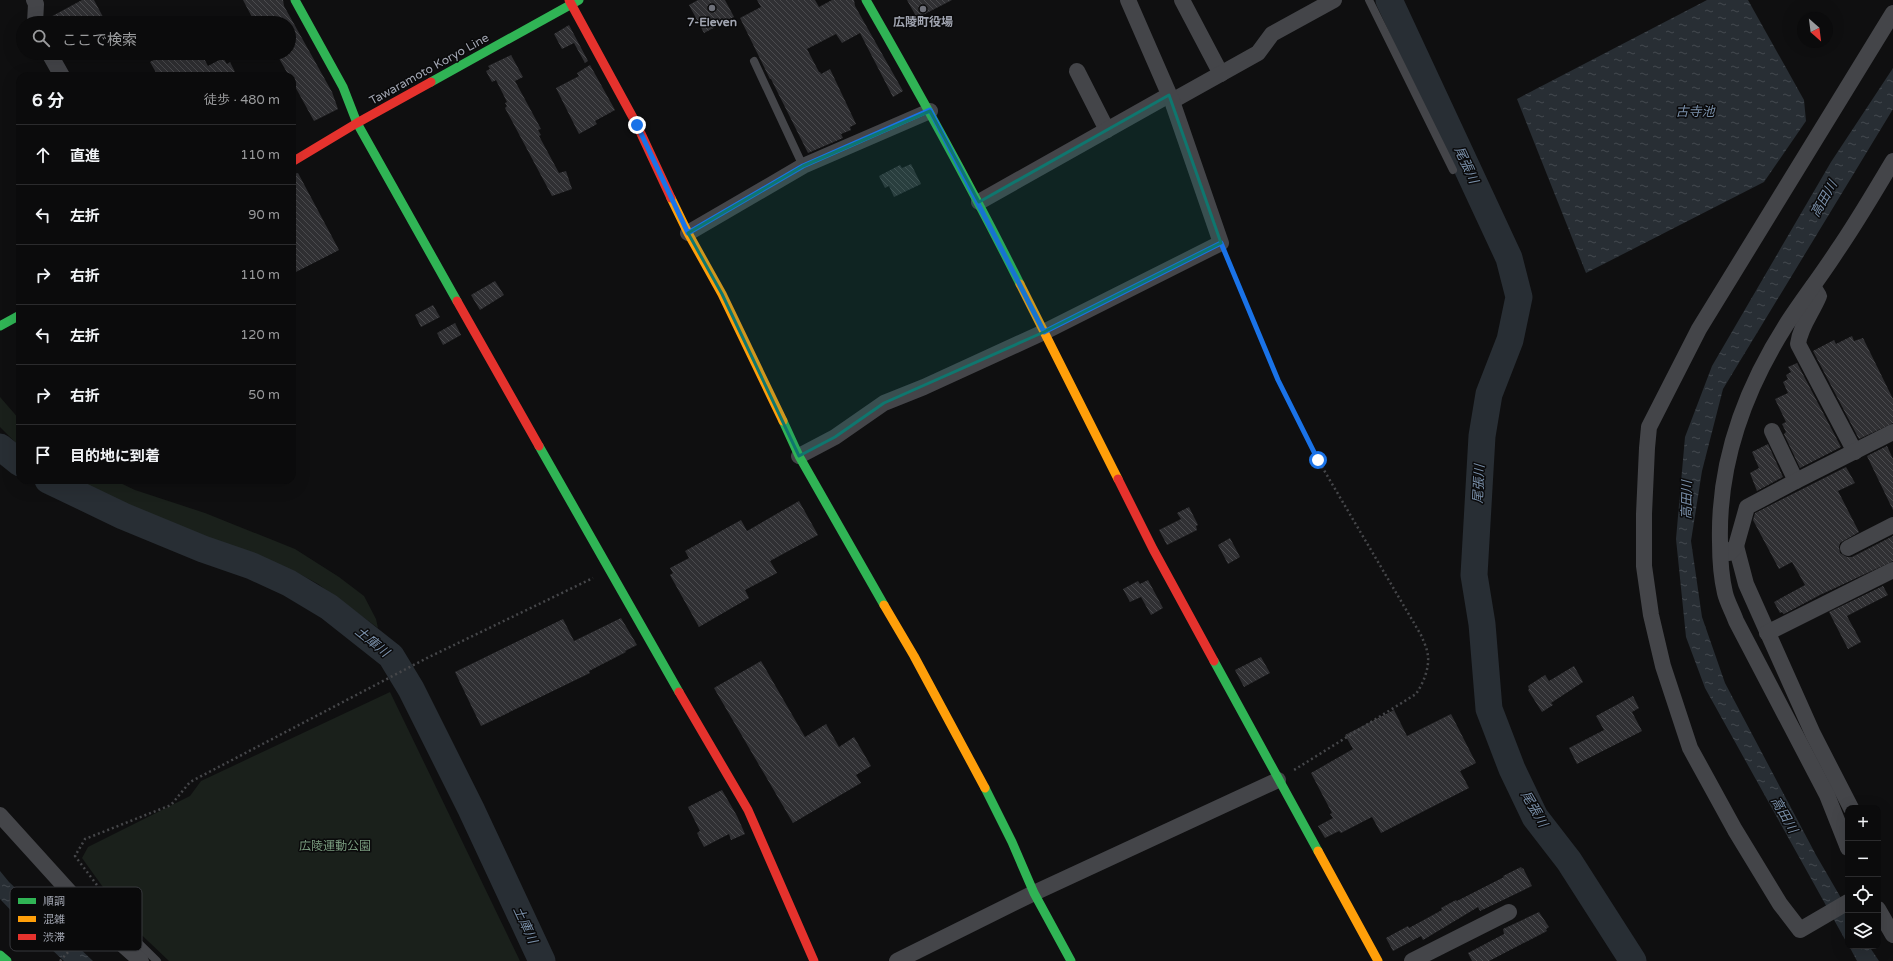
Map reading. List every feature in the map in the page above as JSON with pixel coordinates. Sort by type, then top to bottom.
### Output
[{"type":"street","points":[[34,0],[36,4],[35,16]]},
{"type":"street","points":[[295,0],[343,88],[357,123],[608,570],[748,810],[814,961]]},
{"type":"street","points":[[866,0],[930,110],[1044,332],[1131,507],[1278,780],[1354,915],[1378,961]]},
{"type":"street","points":[[806,452],[836,436],[884,403],[931,384],[1044,332],[1221,243],[1170,98],[1128,0]]},
{"type":"street","points":[[1182,0],[1221,74]]},
{"type":"street","points":[[978,202],[1107,130],[1221,74],[1258,53],[1272,34],[1334,0]]},
{"type":"street","points":[[573,1],[637,125],[695,229],[722,294],[806,452],[865,574],[914,656],[973,764],[1012,842],[1034,892],[1071,961]]},
{"type":"street","name":"Tawaramoto Koryo Line","points":[[296,160],[357,123],[573,1]]},
{"type":"street","points":[[1845,904],[1800,930],[1780,904],[1735,830],[1690,748],[1663,666],[1651,615],[1644,566],[1644,514],[1647,448],[1649,427],[1670,382],[1699,329],[1780,194],[1893,13]]},
{"type":"street","points":[[53,60],[60,72]]},
{"type":"street","points":[[1077,71],[1107,130]]},
{"type":"street","points":[[695,229],[803,166],[930,110]]},
{"type":"street","points":[[1845,841],[1827,795],[1736,621],[1725,593],[1720,562],[1719,525],[1723,480],[1731,443],[1742,411],[1762,366],[1786,326],[1838,251],[1893,161]]},
{"type":"street","points":[[1813,286],[1818,296],[1814,308],[1799,334],[1798,344],[1855,452]]},
{"type":"street","points":[[0,326],[16,317]]},
{"type":"street","points":[[1772,431],[1796,481]]},
{"type":"street","points":[[1725,593],[1734,581],[1728,554],[1736,546],[1747,507],[1893,432]]},
{"type":"street","points":[[1848,548],[1893,525]]},
{"type":"street","points":[[1736,546],[1746,584],[1767,633],[1813,734],[1848,805]]},
{"type":"street","points":[[1767,633],[1893,570]]},
{"type":"street","points":[[898,961],[1034,892],[1278,780]]},
{"type":"street","points":[[0,815],[72,887]]},
{"type":"street","points":[[1412,961],[1509,912]]},
{"type":"street","points":[[1880,913],[1892,934]]},
{"type":"street","points":[[131,951],[140,961]]},
{"type":"street","points":[[0,955],[7,961]]},
{"type":"lane","points":[[1369,0],[1453,170]]},
{"type":"lane","points":[[754,61],[803,166]]},
{"type":"lane","points":[[142,949],[157,961]]},
{"type":"path","points":[[1221,243],[1278,380],[1318,460],[1421,636],[1428,651],[1427,672],[1416,694],[1278,780]]},
{"type":"path","points":[[99,887],[75,856],[85,839],[171,805],[190,782],[427,658],[608,570]]},
{"type":"path","points":[[60,961],[68,951]]},
{"type":"highlighted area","points":[[1169,95],[1221,243],[1044,332],[884,403],[835,437],[799,456],[722,294],[688,233],[803,166],[930,111],[979,202]]},
{"type":"green space","points":[[0,397],[16,415],[16,443],[0,427]]},
{"type":"green space","points":[[78,484],[122,484],[135,490],[205,513],[295,549],[339,577],[364,596],[376,619],[378,628],[318,584],[294,571],[107,498]]},
{"type":"green space","name":"広陵運動公園","points":[[390,692],[520,961],[169,961],[142,935],[142,887],[103,887],[82,858],[88,847],[190,796],[201,781]]},
{"type":"water","name":"古寺池","points":[[1707,0],[1748,0],[1804,100],[1806,121],[1764,182],[1586,273],[1517,99]]},
{"type":"water","name":"高田川","points":[[1893,68],[1893,109],[1723,389],[1702,471],[1691,541],[1702,617],[1725,683],[1816,855],[1845,905],[1845,940],[1705,688],[1686,637],[1676,539],[1685,437],[1712,366],[1831,162]]},
{"type":"water","points":[[0,871],[14,887],[10,887],[10,910],[0,899]]},
{"type":"water","points":[[1851,949],[1871,949],[1879,961],[1857,961]]},
{"type":"water","points":[[53,951],[82,951],[93,961],[64,961]]},
{"type":"building","points":[[82,0],[94,0],[102,16],[52,16]]},
{"type":"building","points":[[243,0],[283,0],[284,6],[290,16],[251,16]]},
{"type":"building","points":[[698,0],[725,0],[734,17],[704,33],[689,5]]},
{"type":"building","points":[[757,0],[815,0],[819,7],[832,0],[854,0],[855,6],[903,91],[893,97],[860,33],[842,43],[836,34],[807,49],[821,74],[830,69],[856,124],[850,127],[851,130],[841,134],[843,138],[808,153],[740,18],[761,7]]},
{"type":"building","name":"広陵町役場","points":[[907,0],[952,0],[917,18]]},
{"type":"building","points":[[569,25],[588,61],[585,63],[574,43],[562,49],[554,34]]},
{"type":"building","points":[[296,28],[332,92],[338,109],[314,121],[296,88],[296,72],[287,72],[280,60],[296,60]]},
{"type":"building","points":[[511,55],[523,77],[515,81],[541,129],[538,130],[541,135],[539,136],[559,173],[566,171],[572,189],[552,196],[505,108],[507,106],[505,103],[507,102],[496,80],[492,82],[486,71],[490,69],[488,66]]},
{"type":"building","points":[[154,60],[205,60],[208,66],[219,60],[224,60],[227,64],[230,62],[235,72],[156,72],[150,62]]},
{"type":"building","points":[[590,65],[615,110],[595,121],[597,124],[579,134],[556,88],[579,76],[577,73]]},
{"type":"building","points":[[911,164],[921,184],[894,197],[889,186],[885,188],[879,176],[900,165],[902,168]]},
{"type":"building","points":[[296,173],[298,173],[339,250],[296,272]]},
{"type":"building","points":[[495,281],[504,295],[480,310],[471,295]]},
{"type":"building","points":[[433,305],[440,317],[421,327],[415,315]]},
{"type":"building","points":[[455,323],[461,335],[443,345],[437,333]]},
{"type":"building","points":[[1852,336],[1854,341],[1863,338],[1893,399],[1893,423],[1859,439],[1813,351],[1834,340],[1836,344]]},
{"type":"building","points":[[1797,363],[1841,447],[1800,468],[1784,434],[1786,432],[1782,424],[1786,422],[1775,399],[1788,393],[1783,382],[1788,379],[1786,375],[1791,372],[1788,367]]},
{"type":"building","points":[[1768,444],[1783,477],[1757,491],[1750,473],[1759,468],[1752,452]]},
{"type":"building","points":[[1887,446],[1893,459],[1893,510],[1867,456]]},
{"type":"building","points":[[1846,467],[1855,483],[1838,491],[1859,532],[1840,543],[1840,553],[1847,557],[1852,557],[1893,536],[1893,561],[1820,595],[1784,614],[1782,612],[1780,613],[1774,602],[1805,585],[1792,562],[1779,569],[1753,520],[1755,513]]},
{"type":"building","points":[[799,501],[818,535],[770,561],[777,573],[745,590],[749,598],[699,627],[670,575],[673,573],[670,568],[689,558],[685,551],[741,520],[747,531]]},
{"type":"building","points":[[1189,507],[1198,525],[1196,526],[1197,530],[1167,545],[1159,530],[1181,519],[1177,513]]},
{"type":"building","points":[[1230,538],[1240,557],[1228,564],[1218,545]]},
{"type":"building","points":[[1148,580],[1163,608],[1151,615],[1141,597],[1130,602],[1123,589],[1138,581],[1140,584]]},
{"type":"building","points":[[1883,586],[1888,595],[1847,616],[1861,642],[1848,649],[1829,612]]},
{"type":"building","points":[[621,618],[637,645],[589,671],[590,673],[481,726],[455,672],[563,619],[574,641]]},
{"type":"building","points":[[1261,657],[1270,673],[1244,687],[1235,670]]},
{"type":"building","points":[[761,661],[805,737],[826,724],[839,747],[854,737],[871,766],[856,775],[861,783],[793,823],[714,688]]},
{"type":"building","points":[[1574,666],[1583,682],[1551,703],[1553,705],[1542,712],[1528,690],[1528,686],[1545,675],[1549,681]]},
{"type":"building","points":[[1633,696],[1639,708],[1632,712],[1642,731],[1577,764],[1569,748],[1604,730],[1596,716]]},
{"type":"building","points":[[1394,710],[1407,736],[1451,714],[1476,763],[1460,771],[1469,788],[1381,833],[1372,817],[1341,833],[1339,831],[1325,838],[1318,826],[1333,818],[1330,814],[1332,813],[1311,773],[1353,749],[1345,735]]},
{"type":"building","points":[[722,790],[737,816],[745,834],[731,840],[729,834],[704,847],[697,833],[700,831],[688,807]]},
{"type":"building","points":[[1521,867],[1522,869],[1523,868],[1532,886],[1480,911],[1478,907],[1423,940],[1421,936],[1393,951],[1386,938],[1408,926],[1409,928],[1442,910],[1441,908]]},
{"type":"building","points":[[1539,912],[1549,927],[1546,929],[1547,931],[1489,961],[1472,961],[1468,953],[1504,934],[1503,929]]},
{"type":"waterway","name":"尾張川","points":[[1389,0],[1509,258],[1519,297],[1510,340],[1489,394],[1482,436],[1474,575],[1482,624],[1489,709],[1512,769],[1535,817],[1569,861],[1633,961]]},
{"type":"waterway","name":"土庫川","points":[[0,447],[16,460]]},
{"type":"waterway","name":"土庫川","points":[[56,484],[123,516],[203,549],[252,566],[289,583],[329,607],[391,656],[411,689],[471,809],[542,961]]},
{"type":"traffic: fast","points":[[295,0],[343,87],[357,123],[457,301]]},
{"type":"traffic: fast","points":[[431,82],[579,0]]},
{"type":"traffic: fast","points":[[866,0],[945,141],[1020,284]]},
{"type":"traffic: fast","points":[[0,326],[16,317]]},
{"type":"traffic: fast","points":[[783,421],[799,456],[884,605]]},
{"type":"traffic: fast","points":[[539,446],[679,692]]},
{"type":"traffic: fast","points":[[1214,661],[1318,851]]},
{"type":"traffic: fast","points":[[985,788],[1012,842],[1034,893],[1071,961]]},
{"type":"traffic: fast","points":[[0,955],[7,961]]},
{"type":"traffic: slow","points":[[671,198],[688,233],[722,294],[783,421]]},
{"type":"traffic: slow","points":[[1020,284],[1118,479]]},
{"type":"traffic: slow","points":[[884,605],[914,656],[985,788]]},
{"type":"traffic: slow","points":[[1318,851],[1378,961]]},
{"type":"traffic: jam","points":[[569,0],[637,125],[671,198]]},
{"type":"traffic: jam","points":[[296,160],[357,123],[431,82]]},
{"type":"traffic: jam","points":[[457,301],[539,446]]},
{"type":"traffic: jam","points":[[1118,479],[1153,549],[1214,661]]},
{"type":"traffic: jam","points":[[679,692],[748,810],[814,961]]},
{"type":"place","name":"7-Eleven","points":[[712,8]]},
{"type":"place","name":"広陵町役場","points":[[923,9]]},
{"type":"route","points":[[637,125],[688,233],[803,166],[930,110],[1044,332],[1221,243],[1278,380],[1318,460]]}]
